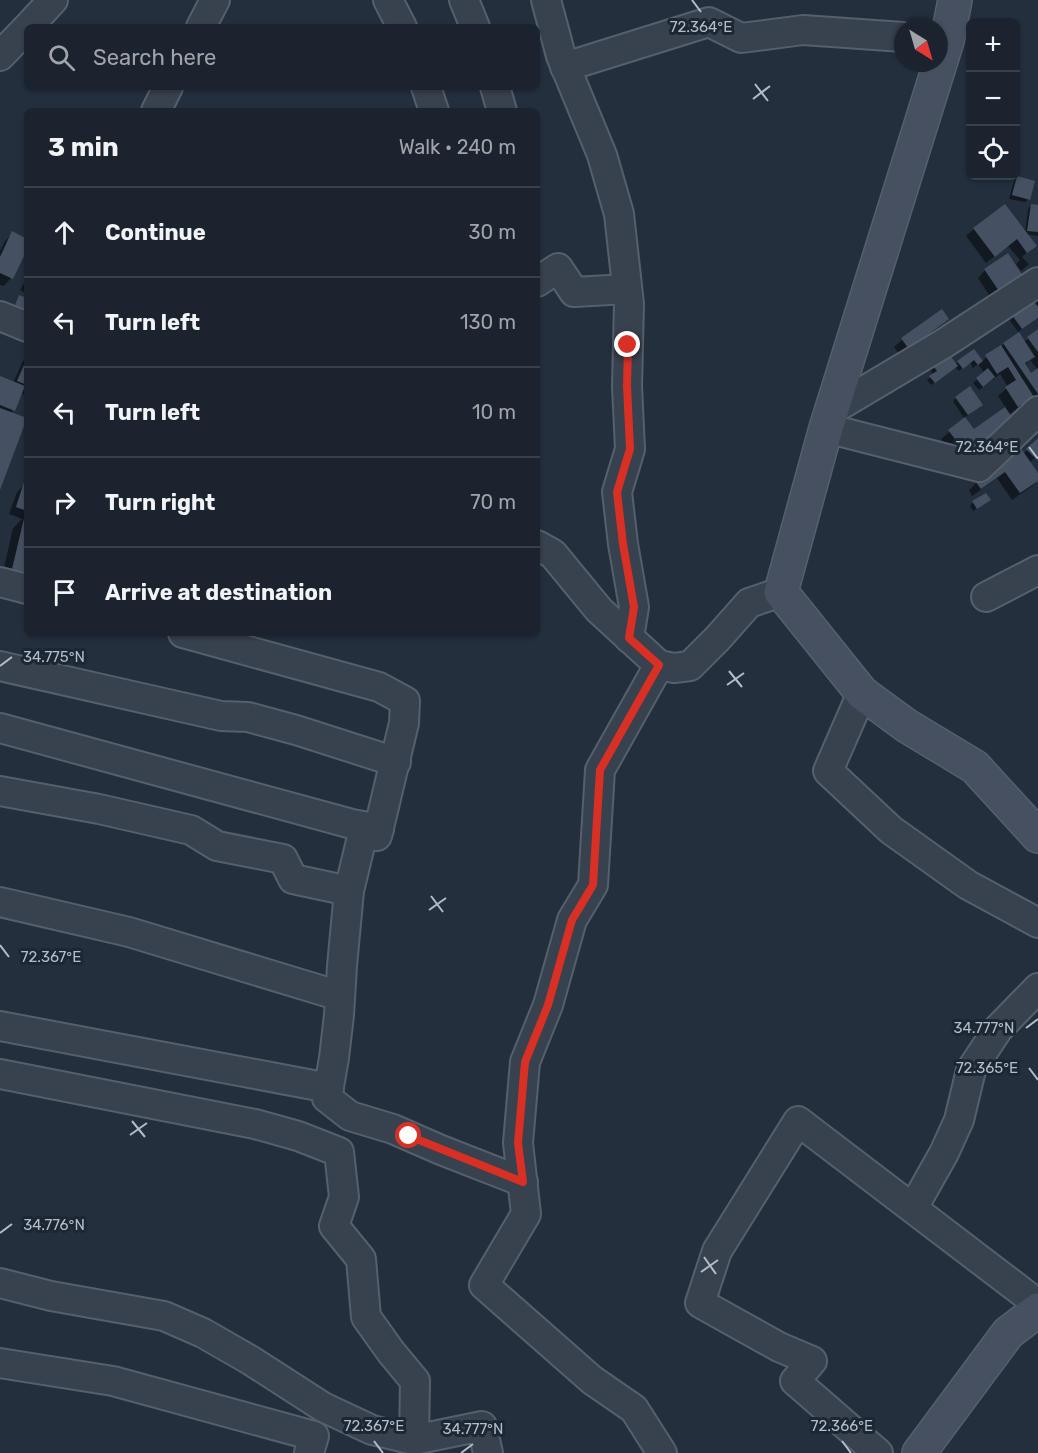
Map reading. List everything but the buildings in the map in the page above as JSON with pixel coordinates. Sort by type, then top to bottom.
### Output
[{"type":"main road","points":[[948,23],[955,0]]},
{"type":"main road","points":[[933,72],[829,419],[781,592],[861,693],[907,726],[975,766],[1038,836]]},
{"type":"main road","points":[[919,1453],[1008,1333],[1038,1310]]},
{"type":"street","points":[[30,24],[53,0]]},
{"type":"street","points":[[203,24],[215,0]]},
{"type":"street","points":[[388,0],[400,24]]},
{"type":"street","points":[[464,0],[474,24]]},
{"type":"street","points":[[546,0],[561,56],[602,155],[619,214],[629,304],[627,386],[630,449],[617,492],[634,607],[629,638]]},
{"type":"street","points":[[565,67],[709,22],[741,38],[803,30],[894,36]]},
{"type":"street","points":[[0,56],[24,30]]},
{"type":"street","points":[[158,108],[166,90]]},
{"type":"street","points":[[427,90],[433,108]]},
{"type":"street","points":[[496,90],[500,108]]},
{"type":"street","points":[[540,280],[558,268],[574,292],[627,289]]},
{"type":"street","points":[[829,419],[1038,282]]},
{"type":"street","points":[[0,316],[24,326]]},
{"type":"street","points":[[829,419],[980,467],[1038,411]]},
{"type":"street","points":[[540,547],[553,554],[599,610],[629,638],[659,665],[674,669],[690,666],[750,603],[781,592]]},
{"type":"street","points":[[986,597],[1038,570]]},
{"type":"street","points":[[0,582],[24,588]]},
{"type":"street","points":[[194,636],[379,687],[405,701],[404,723],[396,762],[377,836],[362,837],[349,891],[334,1058],[327,1098],[350,1116],[393,1129],[523,1182]]},
{"type":"street","points":[[659,665],[600,770],[593,885],[572,920],[548,1005],[525,1062],[518,1143],[526,1214],[484,1285],[592,1380],[634,1409],[662,1453]]},
{"type":"street","points":[[0,666],[221,716],[248,717],[396,762]]},
{"type":"street","points":[[861,693],[828,771],[891,830],[968,885],[1038,923]]},
{"type":"street","points":[[0,728],[351,824],[379,829]]},
{"type":"street","points":[[0,791],[99,809],[191,830],[218,846],[283,859],[292,879],[349,891]]},
{"type":"street","points":[[0,902],[129,932],[340,996]]},
{"type":"street","points":[[913,1208],[944,1153],[959,1120],[971,1070],[998,1029],[1038,988]]},
{"type":"street","points":[[0,1026],[329,1088]]},
{"type":"street","points":[[0,1074],[255,1124],[298,1136],[339,1152],[344,1197],[334,1226],[361,1259],[366,1317],[415,1381],[414,1440]]},
{"type":"street","points":[[878,1453],[795,1381],[812,1361],[779,1347],[700,1303],[717,1251],[798,1121],[1038,1304]]},
{"type":"street","points":[[0,1283],[51,1296],[164,1316],[203,1333],[323,1407],[372,1430],[414,1440],[482,1426],[488,1453]]},
{"type":"street","points":[[0,1363],[113,1381],[314,1436],[309,1453]]},
{"type":"route","points":[[409,1136],[523,1182],[518,1143],[525,1062],[548,1005],[572,920],[593,885],[600,770],[659,665],[629,638],[634,607],[617,492],[630,449],[628,345]]}]
